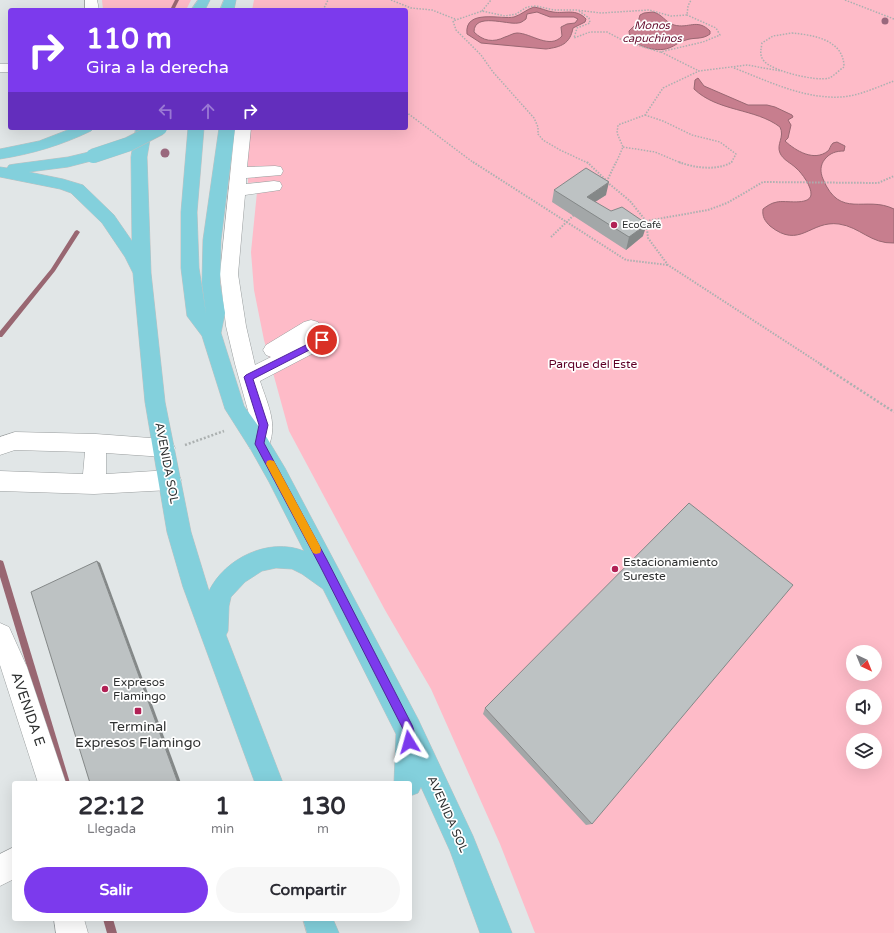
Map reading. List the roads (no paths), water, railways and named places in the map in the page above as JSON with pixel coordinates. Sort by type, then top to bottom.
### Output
[{"type":"main road","points":[[0,154],[41,146],[82,130]]},
{"type":"main road","name":"AVENIDA SOL","points":[[144,130],[139,158],[142,273],[155,402],[173,447],[170,480],[179,532],[191,573],[268,781]]},
{"type":"main road","points":[[0,171],[68,162],[93,156],[129,144],[156,130]]},
{"type":"main road","name":"AVENIDA SOL","points":[[196,130],[188,212],[190,268],[197,316],[211,333],[235,409],[259,444],[334,583],[408,728],[463,846],[496,933]]},
{"type":"main road","points":[[211,333],[216,313],[211,284],[212,240],[227,130]]},
{"type":"main road","points":[[0,171],[63,184],[77,190],[108,218],[133,255],[142,273]]},
{"type":"main road","points":[[215,638],[215,614],[218,597],[229,581],[255,562],[269,558],[286,557],[315,568],[334,583]]},
{"type":"main road","points":[[408,728],[408,781]]},
{"type":"main road","points":[[319,921],[323,933]]},
{"type":"street","points":[[243,130],[240,173],[236,191],[229,274],[236,326],[247,371],[263,425],[259,444]]},
{"type":"street","points":[[236,191],[274,179],[240,173]]},
{"type":"street","points":[[247,371],[317,333]]},
{"type":"street","points":[[0,446],[15,441],[173,447]]},
{"type":"street","points":[[94,484],[96,443]]},
{"type":"street","points":[[0,481],[94,484],[170,480]]},
{"type":"street","name":"AVENIDA E","points":[[0,636],[14,667],[51,781]]},
{"type":"street","points":[[0,871],[12,863]]},
{"type":"street","points":[[69,921],[72,933]]},
{"type":"water","points":[[537,7],[553,12],[574,12],[586,19],[585,22],[573,28],[570,38],[564,44],[546,49],[481,43],[467,34],[468,26],[471,21],[477,18],[514,17],[531,8]],"holes":[[[537,12],[550,17],[574,17],[578,19],[575,23],[567,24],[561,27],[562,36],[557,40],[552,41],[540,40],[517,33],[501,39],[488,40],[474,32],[475,26],[479,22],[492,21],[519,23],[526,19],[527,14]]]},
{"type":"water","name":"Monos capuchinos","points":[[653,12],[659,14],[674,25],[701,25],[710,31],[710,34],[704,37],[689,39],[664,49],[658,50],[644,47],[634,41],[630,36],[629,31],[638,22],[640,15]]},
{"type":"water","points":[[698,78],[704,86],[748,105],[767,105],[792,115],[793,117],[788,120],[791,125],[788,138],[785,141],[805,154],[823,154],[828,151],[833,143],[837,142],[845,146],[844,151],[831,154],[823,161],[821,174],[823,179],[837,199],[845,203],[883,205],[894,209],[894,243],[879,241],[853,228],[839,224],[820,226],[797,235],[780,233],[770,226],[764,219],[763,209],[777,202],[801,202],[806,200],[811,195],[808,184],[798,170],[785,160],[780,153],[779,147],[782,134],[780,127],[759,116],[714,102],[694,89],[695,80]]},
{"type":"waterway","points":[[173,8],[177,0]]},
{"type":"waterway","points":[[0,335],[53,270],[77,232]]},
{"type":"waterway","points":[[0,564],[65,781]]},
{"type":"waterway","points":[[109,921],[112,933]]},
{"type":"place","name":"EcoCafé","points":[[614,225]]},
{"type":"place","name":"Estacionamiento Sureste","points":[[615,569]]},
{"type":"place","name":"Expresos Flamingo","points":[[105,689]]},
{"type":"place","name":"Terminal Expresos Flamingo","points":[[138,711]]},
{"type":"park label","name":"Parque del Este","points":[[593,364]]}]
